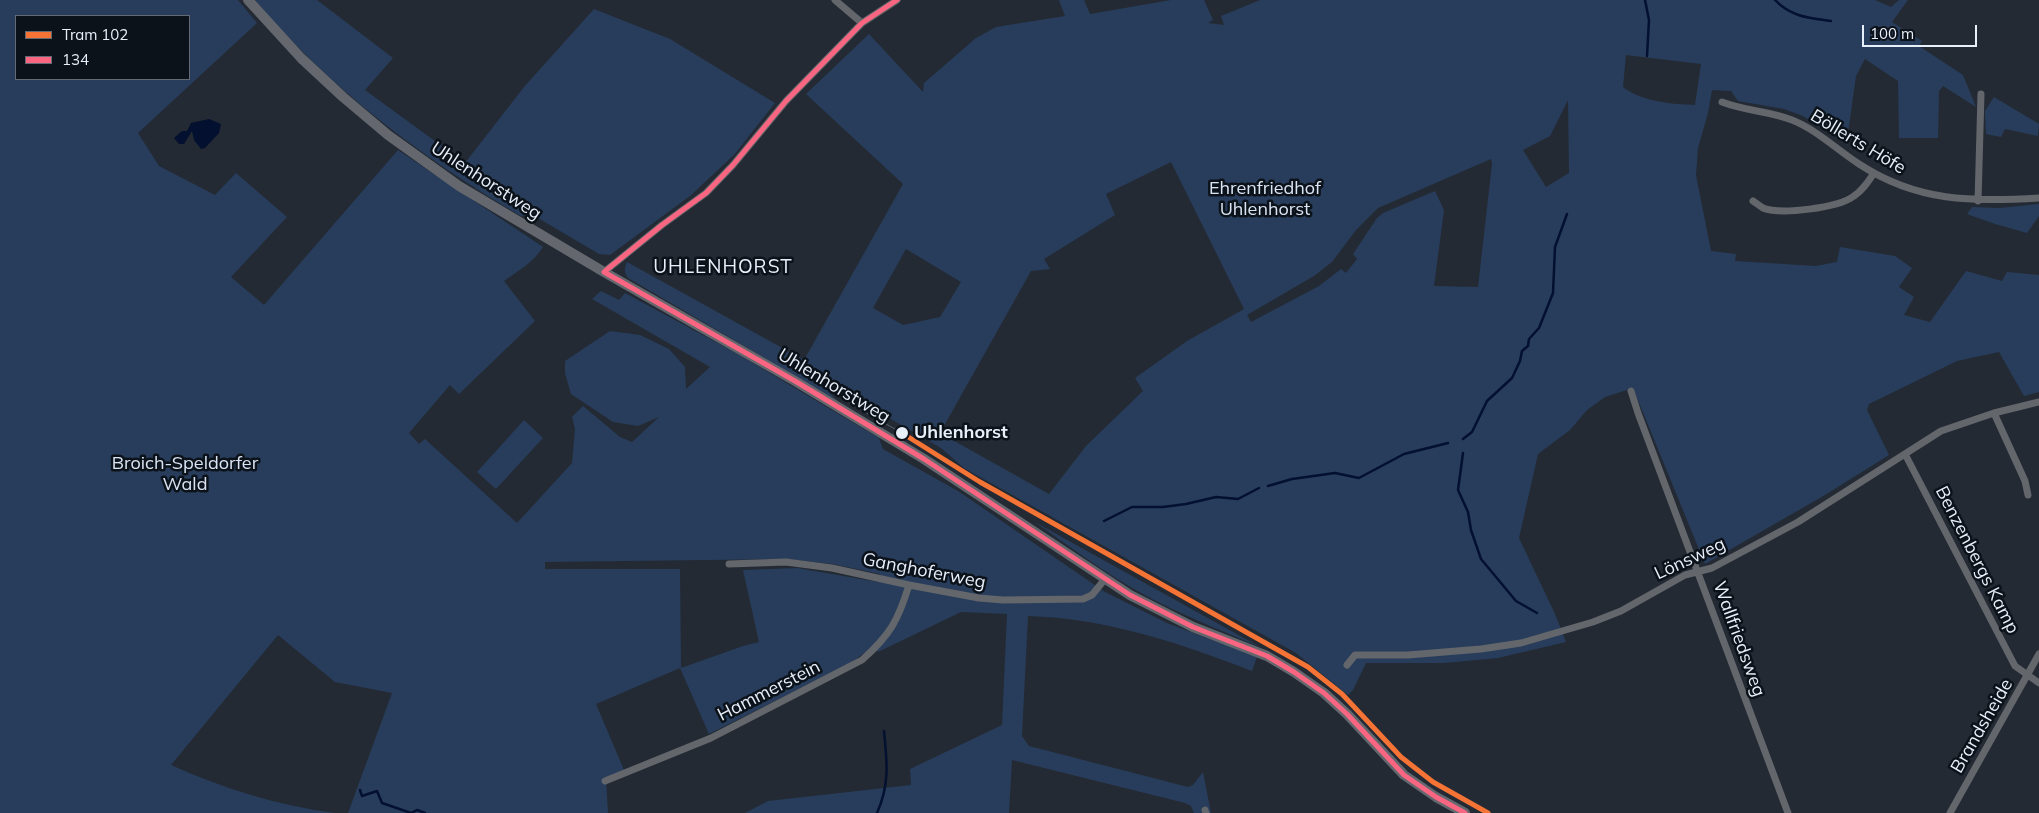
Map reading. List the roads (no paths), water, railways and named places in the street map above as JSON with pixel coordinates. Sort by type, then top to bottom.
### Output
[{"type":"main road","name":"Uhlenhorstweg","points":[[248,0],[301,58],[343,97],[388,135],[459,186],[604,272],[795,381],[924,459],[1105,579],[1169,616],[1267,656],[1294,672],[1324,693],[1347,714],[1404,775],[1436,797],[1465,813]]},
{"type":"street","points":[[835,0],[862,24]]},
{"type":"street","points":[[604,272],[662,225],[706,193],[733,165],[786,101],[862,24],[897,0]]},
{"type":"street","points":[[1978,201],[1982,94]]},
{"type":"street","name":"Böllerts Höfe","points":[[1722,102],[1738,109],[1771,114],[1792,120],[1813,130],[1874,173],[1907,188],[1929,195],[1978,201],[2039,198]]},
{"type":"street","points":[[1753,201],[1764,208],[1788,210],[1832,206],[1852,198],[1865,186],[1874,173]]},
{"type":"street","name":"Wallfriedsweg","points":[[1631,391],[1788,813]]},
{"type":"street","name":"Lönsweg","points":[[1347,665],[1355,655],[1408,655],[1463,651],[1522,643],[1593,622],[1621,611],[1685,575],[1712,568],[1798,522],[1941,431],[1994,413],[2039,402]]},
{"type":"street","points":[[1994,413],[2025,481],[2028,495]]},
{"type":"street","name":"Benzenbergs Kamp","points":[[1905,454],[2015,666],[2039,683]]},
{"type":"street","name":"Ganghoferweg","points":[[729,564],[786,562],[832,568],[909,585],[979,598],[1003,600],[1083,599],[1092,595],[1105,579]]},
{"type":"street","name":"Hammerstein","points":[[605,781],[711,738],[862,660],[880,644],[893,628],[909,585]]},
{"type":"street","name":"Brandsheide","points":[[1950,813],[2039,654]]},
{"type":"waterway","points":[[1645,0],[1649,20],[1647,56]]},
{"type":"waterway","points":[[1775,0],[1781,6],[1794,13],[1808,18],[1831,21]]},
{"type":"waterway","points":[[1463,439],[1472,432],[1487,401],[1512,378],[1520,361],[1522,351],[1528,346],[1529,339],[1539,328],[1553,293],[1555,247],[1567,214]]},
{"type":"waterway","points":[[1268,486],[1292,479],[1335,473],[1359,478],[1404,454],[1448,443]]},
{"type":"waterway","points":[[1463,453],[1458,490],[1468,512],[1471,530],[1481,559],[1516,601],[1537,613]]},
{"type":"waterway","points":[[1104,521],[1132,507],[1163,507],[1216,497],[1238,499],[1259,488]]},
{"type":"waterway","points":[[877,813],[886,782],[887,762],[884,731]]},
{"type":"waterway","points":[[360,790],[362,796],[377,791],[382,803],[411,813],[417,810],[425,813]]},
{"type":"tram line","points":[[849,403],[902,433]]},
{"type":"tram line","name":"102","points":[[902,433],[980,482],[1308,667],[1342,694],[1401,757],[1433,782],[1488,813]]},
{"type":"place","name":"Uhlenhorst","points":[[902,433]]},
{"type":"district","name":"UHLENHORST","points":[[723,267]]},
{"type":"park label","name":"Ehrenfriedhof Uhlenhorst","points":[[1265,199]]},
{"type":"park label","name":"Broich-Speldorfer Wald","points":[[185,474]]}]
